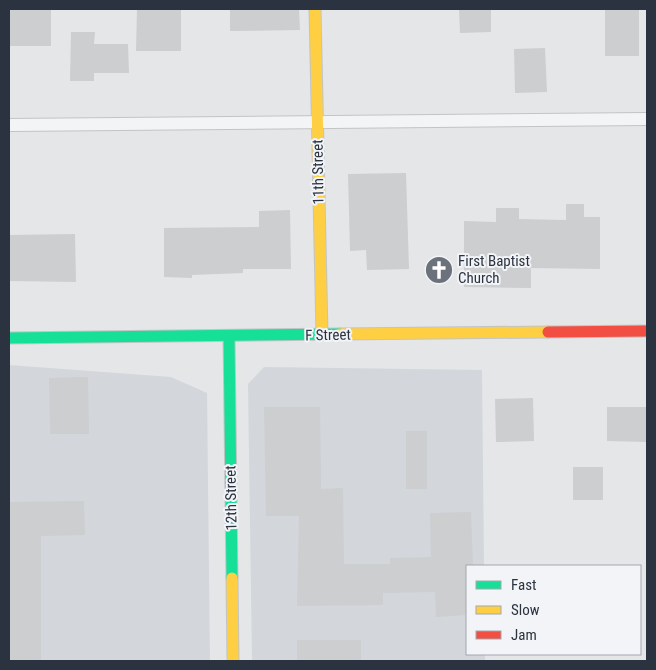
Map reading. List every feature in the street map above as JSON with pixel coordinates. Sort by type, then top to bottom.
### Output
[{"type":"street","name":"11th Street","points":[[315,9],[322,335]]},
{"type":"street","name":"F Street","points":[[9,338],[647,331]]},
{"type":"street","name":"12th Street","points":[[229,336],[233,661]]},
{"type":"lane","points":[[9,125],[647,119]]},
{"type":"shaded area","points":[[9,365],[171,377],[207,393],[210,661],[9,661]]},
{"type":"shaded area","points":[[264,367],[482,370],[484,565],[466,565],[466,655],[485,655],[485,661],[252,661],[248,384]]},
{"type":"building","points":[[9,9],[51,9],[51,46],[9,46]]},
{"type":"building","points":[[137,9],[181,9],[181,51],[136,51]]},
{"type":"building","points":[[230,9],[299,9],[300,30],[230,31]]},
{"type":"building","points":[[459,9],[491,9],[491,32],[460,33]]},
{"type":"building","points":[[605,9],[639,9],[639,56],[605,56]]},
{"type":"building","points":[[71,32],[95,32],[94,44],[128,44],[129,73],[94,73],[94,81],[70,81]]},
{"type":"building","points":[[545,48],[547,92],[515,93],[514,49]]},
{"type":"building","points":[[406,173],[409,269],[367,270],[366,250],[350,251],[348,174]]},
{"type":"building","points":[[566,204],[584,204],[584,217],[600,217],[600,269],[531,268],[531,288],[464,287],[464,221],[496,222],[496,208],[519,208],[519,219],[566,220]]},
{"type":"building","points":[[290,210],[291,269],[243,269],[243,273],[192,275],[192,278],[164,277],[164,228],[259,227],[259,211]]},
{"type":"building","points":[[75,234],[76,282],[9,281],[9,235]]},
{"type":"building","points":[[88,377],[89,434],[50,434],[49,378]]},
{"type":"building","points":[[533,398],[534,441],[496,442],[495,399]]},
{"type":"building","points":[[264,407],[320,407],[321,489],[343,488],[344,564],[390,564],[390,558],[431,557],[430,513],[471,512],[473,565],[466,565],[466,615],[436,617],[435,592],[383,593],[383,605],[297,606],[299,516],[266,516]]},
{"type":"building","points":[[607,407],[647,407],[647,442],[607,441]]},
{"type":"building","points":[[406,431],[427,431],[427,489],[406,489]]},
{"type":"building","points":[[573,467],[603,467],[603,500],[573,500]]},
{"type":"building","points":[[84,501],[85,535],[41,536],[41,661],[9,661],[9,502]]},
{"type":"building","points":[[297,640],[361,640],[361,661],[297,661]]},
{"type":"traffic: fast","points":[[9,338],[340,334]]},
{"type":"traffic: fast","points":[[229,336],[232,578]]},
{"type":"traffic: slow","points":[[315,9],[322,335]]},
{"type":"traffic: slow","points":[[340,334],[548,332]]},
{"type":"traffic: slow","points":[[232,578],[233,661]]},
{"type":"traffic: jam","points":[[548,332],[647,331]]},
{"type":"place","name":"First Baptist Church","points":[[439,270]]}]
